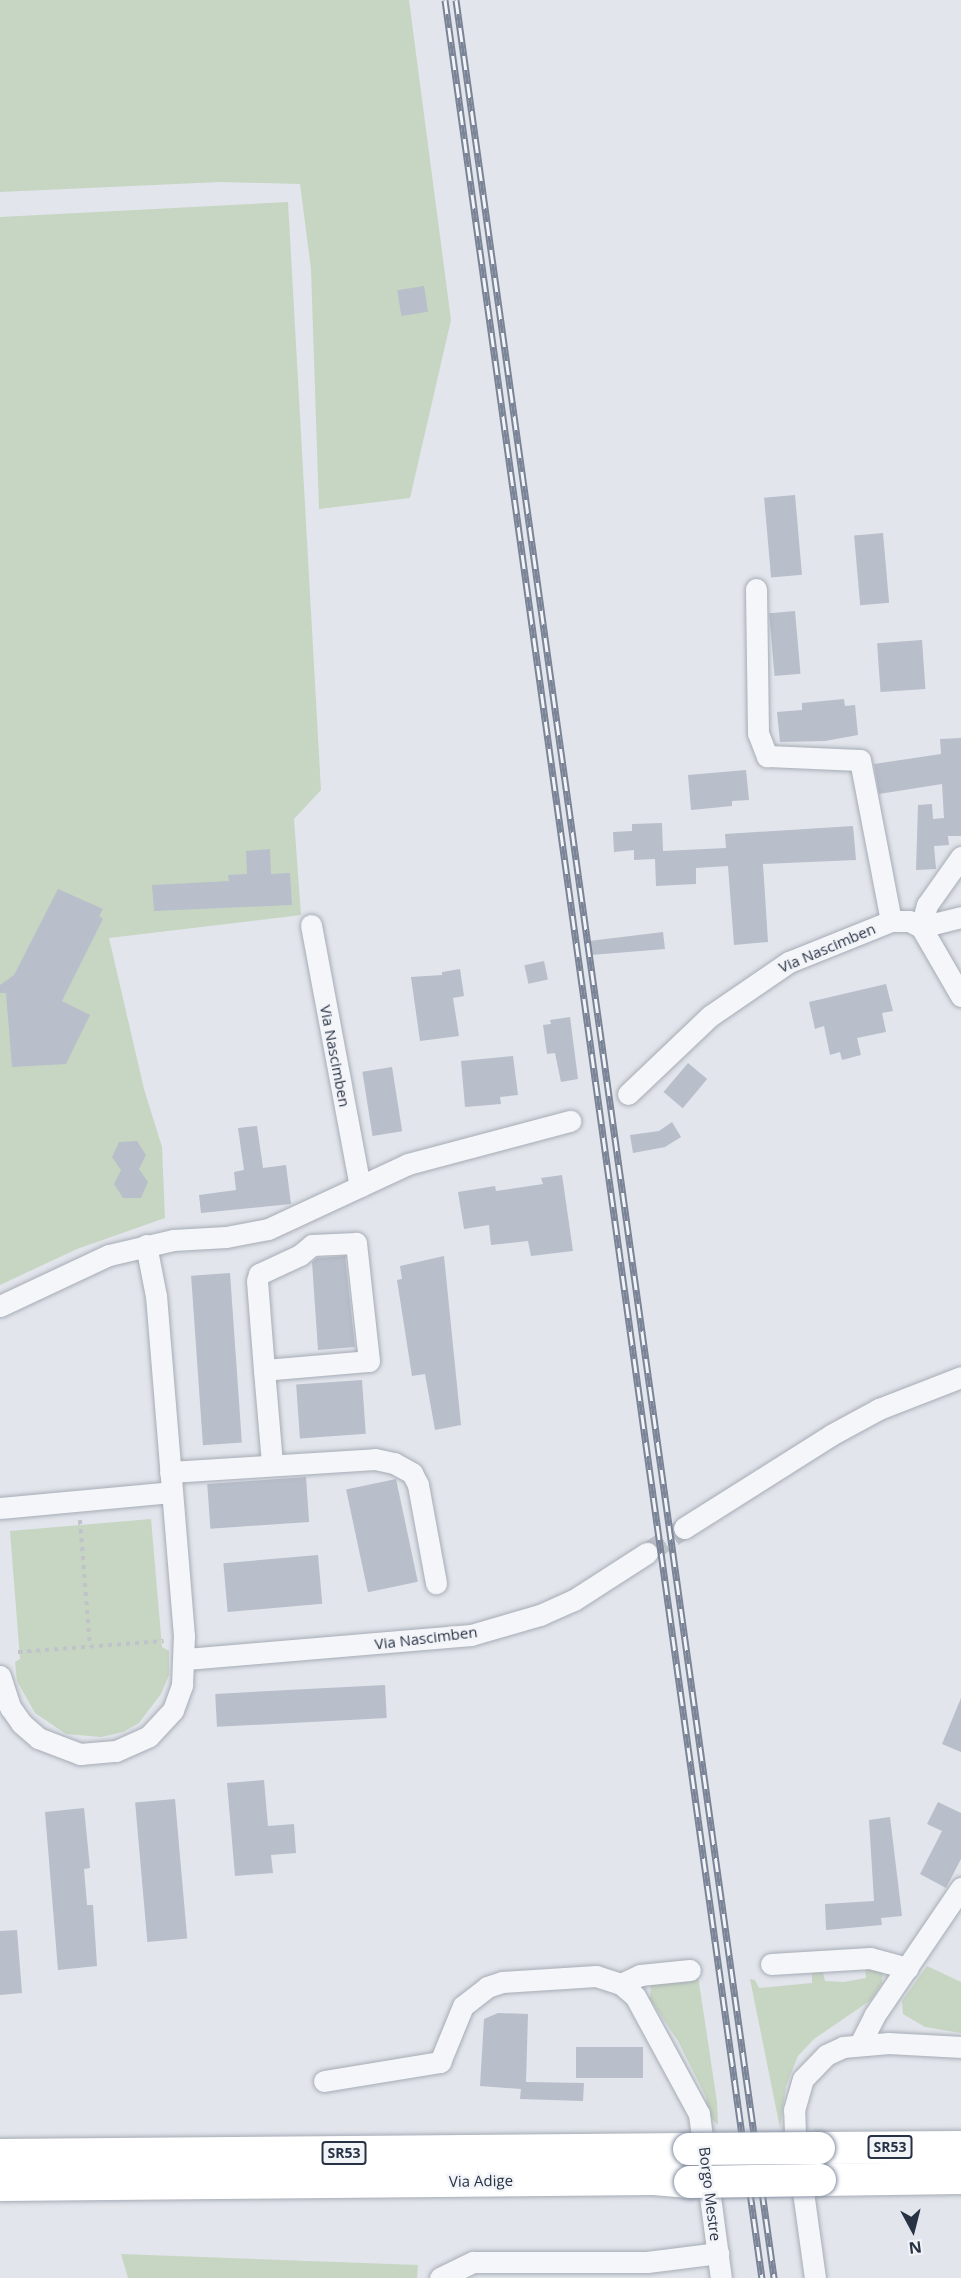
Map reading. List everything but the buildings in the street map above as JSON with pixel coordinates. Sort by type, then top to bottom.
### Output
[{"type":"highway","points":[[879,2147],[961,2127]]},
{"type":"highway","name":"Via Adige","points":[[0,2155],[961,2147]]},
{"type":"highway","name":"Via Adige","points":[[0,2187],[654,2179],[690,2182],[961,2178]]},
{"type":"street","points":[[756,589],[758,733],[767,756],[860,760],[891,921]]},
{"type":"street","points":[[961,857],[927,905],[921,927],[961,996]]},
{"type":"street","name":"Via Nascimben","points":[[627,1094],[710,1016],[747,988],[789,962],[891,921],[909,921],[921,927],[961,917]]},
{"type":"street","name":"Via Nascimben","points":[[311,925],[360,1186]]},
{"type":"street","points":[[0,1305],[73,1270],[147,1245],[268,1229],[360,1186],[436,1155],[570,1121]]},
{"type":"street","points":[[264,1371],[369,1361],[356,1243],[312,1245],[300,1256],[259,1274],[264,1371],[272,1464]]},
{"type":"street","points":[[0,1676],[10,1707],[38,1738],[80,1754],[102,1753],[133,1745],[162,1723],[173,1710],[186,1659],[156,1296],[147,1245]]},
{"type":"street","points":[[684,1528],[831,1435],[879,1409],[961,1377]]},
{"type":"street","points":[[0,1508],[272,1464],[375,1459],[404,1467],[412,1473],[421,1496],[436,1583]]},
{"type":"street","name":"Via Nascimben","points":[[186,1659],[471,1635],[511,1625],[566,1604],[647,1553]]},
{"type":"street","points":[[860,2044],[866,2030],[961,1888]]},
{"type":"street","points":[[771,1964],[870,1958],[908,1968]]},
{"type":"street","points":[[324,2080],[440,2062],[463,2006],[494,1985],[596,1976],[621,1984],[640,1976],[690,1970]]},
{"type":"street","name":"Borgo Mestre","points":[[440,2278],[473,2262],[647,2262],[718,2253],[699,2114],[635,1996],[621,1984]]},
{"type":"street","points":[[815,2278],[795,2133],[797,2093],[813,2066],[826,2055],[860,2044],[961,2046]]},
{"type":"street","points":[[718,2253],[721,2278]]},
{"type":"path","points":[[80,1520],[90,1647]]},
{"type":"path","points":[[18,1652],[165,1641]]},
{"type":"green space","points":[[0,0],[409,0],[451,320],[410,498],[319,509],[311,269],[300,184],[220,182],[0,192]]},
{"type":"green space","points":[[288,202],[321,790],[294,819],[301,915],[109,938],[144,1089],[162,1147],[165,1218],[77,1249],[0,1285],[0,217]]},
{"type":"green space","points":[[151,1519],[162,1647],[169,1651],[169,1675],[161,1694],[139,1723],[123,1732],[101,1737],[66,1734],[35,1713],[17,1681],[15,1662],[20,1659],[10,1531]]},
{"type":"green space","points":[[927,1966],[961,1982],[961,2033],[925,2027],[903,2014],[902,2001]]},
{"type":"green space","points":[[865,1967],[883,1970],[882,1983],[871,2000],[814,2039],[798,2056],[786,2086],[780,2128],[750,1979],[755,1980],[759,1988],[812,1983],[812,1971],[823,1972],[825,1981],[844,1982],[866,1978]]},
{"type":"green space","points":[[698,1976],[717,2102],[718,2125],[707,2114],[706,2097],[678,2041],[650,1999],[651,1981]]},
{"type":"green space","points":[[121,2254],[418,2265],[417,2278],[128,2278]]},
{"type":"tunnel","points":[[647,1553],[684,1528]]},
{"type":"railway","points":[[445,0],[762,2278]]},
{"type":"railway","points":[[456,0],[774,2278]]}]
